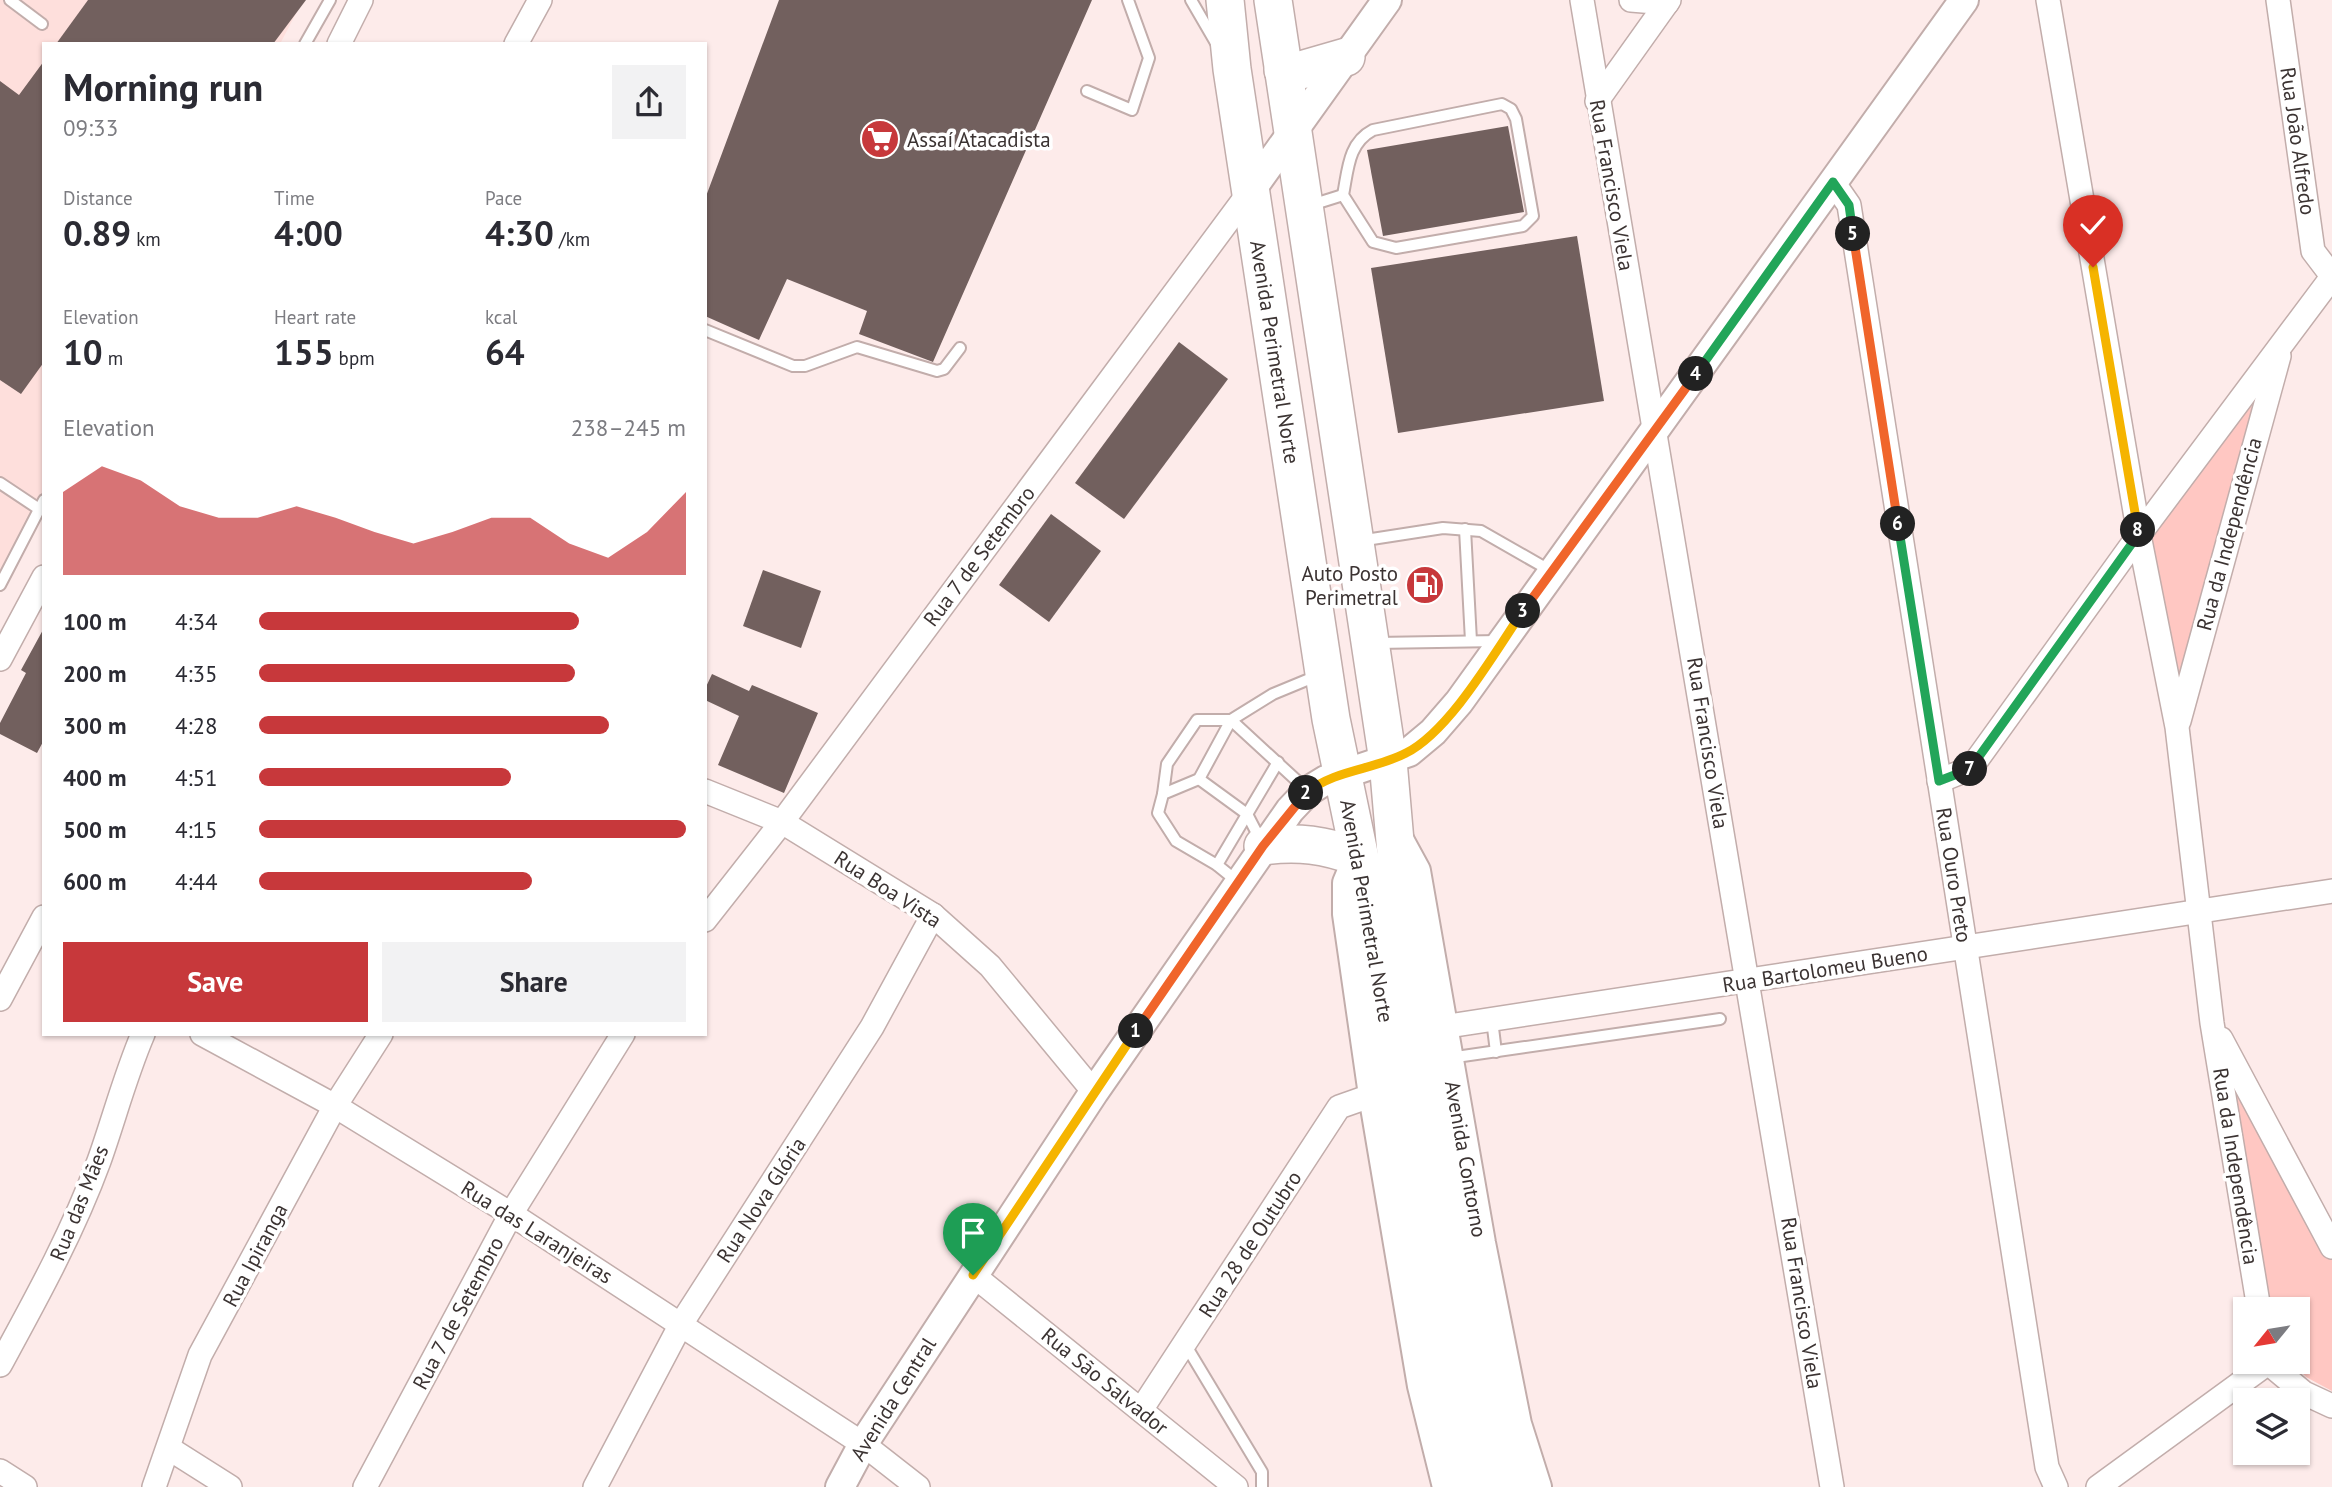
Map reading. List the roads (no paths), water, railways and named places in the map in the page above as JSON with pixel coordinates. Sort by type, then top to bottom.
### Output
[{"type":"highway","name":"Avenida Perimetral Norte","points":[[1225,0],[1232,69],[1324,674],[1366,887],[1440,1341],[1478,1487]]},
{"type":"highway","name":"Avenida Perimetral Norte","points":[[1273,0],[1388,761],[1398,876],[1417,1016],[1455,1246],[1485,1400],[1508,1487]]},
{"type":"highway","points":[[1283,70],[1301,70],[1346,57]]},
{"type":"highway","points":[[1255,830],[1358,857]]},
{"type":"street","points":[[340,42],[361,0]]},
{"type":"street","points":[[517,42],[540,0]]},
{"type":"street","points":[[1251,190],[1387,0]]},
{"type":"street","name":"Rua Francisco Viela","points":[[1582,0],[1832,1487]]},
{"type":"street","points":[[1630,0],[1668,2]]},
{"type":"street","name":"Avenida Central","points":[[841,1487],[863,1444],[1094,1092],[1255,830],[1308,791],[1342,773],[1388,761],[1409,752],[1433,732],[1459,702],[1551,570],[1656,430],[1964,0]]},
{"type":"street","points":[[1939,781],[1971,768],[2138,535],[2048,0]]},
{"type":"street","name":"Rua João Alfredo","points":[[2278,0],[2313,251],[2332,276]]},
{"type":"street","points":[[1597,101],[1668,2]]},
{"type":"street","name":"Rua Ouro Preto","points":[[1833,182],[1849,205],[2046,1466],[2056,1487]]},
{"type":"street","name":"Rua 7 de Setembro","points":[[707,917],[782,822],[1251,190]]},
{"type":"street","name":"Rua da Independência","points":[[2257,1297],[2212,1023],[2177,727],[2138,535],[2332,276]]},
{"type":"street","name":"Rua da Independência","points":[[2177,727],[2283,342]]},
{"type":"street","points":[[0,659],[42,581]]},
{"type":"street","name":"Rua Boa Vista","points":[[707,792],[782,822],[933,915],[990,965],[1094,1092]]},
{"type":"street","name":"Avenida Contorno","points":[[1395,832],[1416,871],[1447,1058],[1517,1424],[1537,1487]]},
{"type":"street","points":[[1358,857],[1347,883],[1347,914],[1373,1095],[1422,1386],[1447,1487]]},
{"type":"street","name":"Rua Bartolomeu Bueno","points":[[1442,1027],[2332,891]]},
{"type":"street","name":"Rua Nova Glória","points":[[595,1487],[681,1324],[872,1027],[933,915]]},
{"type":"street","points":[[0,999],[42,922]]},
{"type":"street","name":"Rua da Independência","points":[[2212,1023],[2332,1247]]},
{"type":"street","name":"Rua das Mães","points":[[0,1365],[52,1269],[99,1162],[130,1065],[142,1036]]},
{"type":"street","name":"Rua das Laranjeiras","points":[[206,1036],[335,1106],[511,1214],[863,1444],[918,1487]]},
{"type":"street","name":"Rua Ipiranga","points":[[154,1487],[170,1449],[200,1355],[335,1106],[380,1036]]},
{"type":"street","name":"Rua 7 de Setembro","points":[[365,1487],[511,1214],[622,1036]]},
{"type":"street","name":"Rua 28 de Outubro","points":[[1141,1410],[1339,1107],[1373,1095]]},
{"type":"street","name":"Rua São Salvador","points":[[973,1275],[1236,1487]]},
{"type":"street","points":[[2098,1487],[2251,1374]]},
{"type":"street","points":[[2281,1374],[2304,1393],[2332,1406]]},
{"type":"street","points":[[170,1449],[230,1487]]},
{"type":"street","points":[[0,1471],[24,1487]]},
{"type":"lane","points":[[10,0],[42,24]]},
{"type":"lane","points":[[306,42],[330,0]]},
{"type":"lane","points":[[1087,91],[1132,110],[1149,58],[1128,0]]},
{"type":"lane","points":[[1191,0],[1232,69]]},
{"type":"lane","points":[[1502,104],[1511,109],[1516,119],[1533,216],[1523,226],[1389,247],[1373,242],[1343,195],[1354,145],[1363,135],[1373,130],[1502,104]]},
{"type":"lane","points":[[1303,207],[1343,195]]},
{"type":"lane","points":[[707,331],[793,366],[805,366],[857,347],[937,371],[944,369],[960,348]]},
{"type":"lane","points":[[0,483],[41,504],[0,585]]},
{"type":"lane","points":[[1354,542],[1443,528],[1481,531],[1551,570]]},
{"type":"lane","points":[[1465,529],[1472,641]]},
{"type":"lane","points":[[1370,643],[1502,641]]},
{"type":"lane","points":[[1163,793],[1199,779],[1231,720],[1273,694],[1324,674]]},
{"type":"lane","points":[[1227,874],[1176,841],[1158,813],[1167,764],[1197,720],[1231,720],[1308,791]]},
{"type":"lane","points":[[1199,779],[1255,830],[1278,761]]},
{"type":"lane","points":[[1447,1058],[1720,1019]]},
{"type":"lane","points":[[1492,1020],[1496,1052]]},
{"type":"lane","points":[[1185,1344],[1262,1472],[1262,1487]]},
{"type":"place","name":"Assaí Atacadista","points":[[880,139]]},
{"type":"place","name":"Auto Posto Perimetral","points":[[1425,585]]}]
